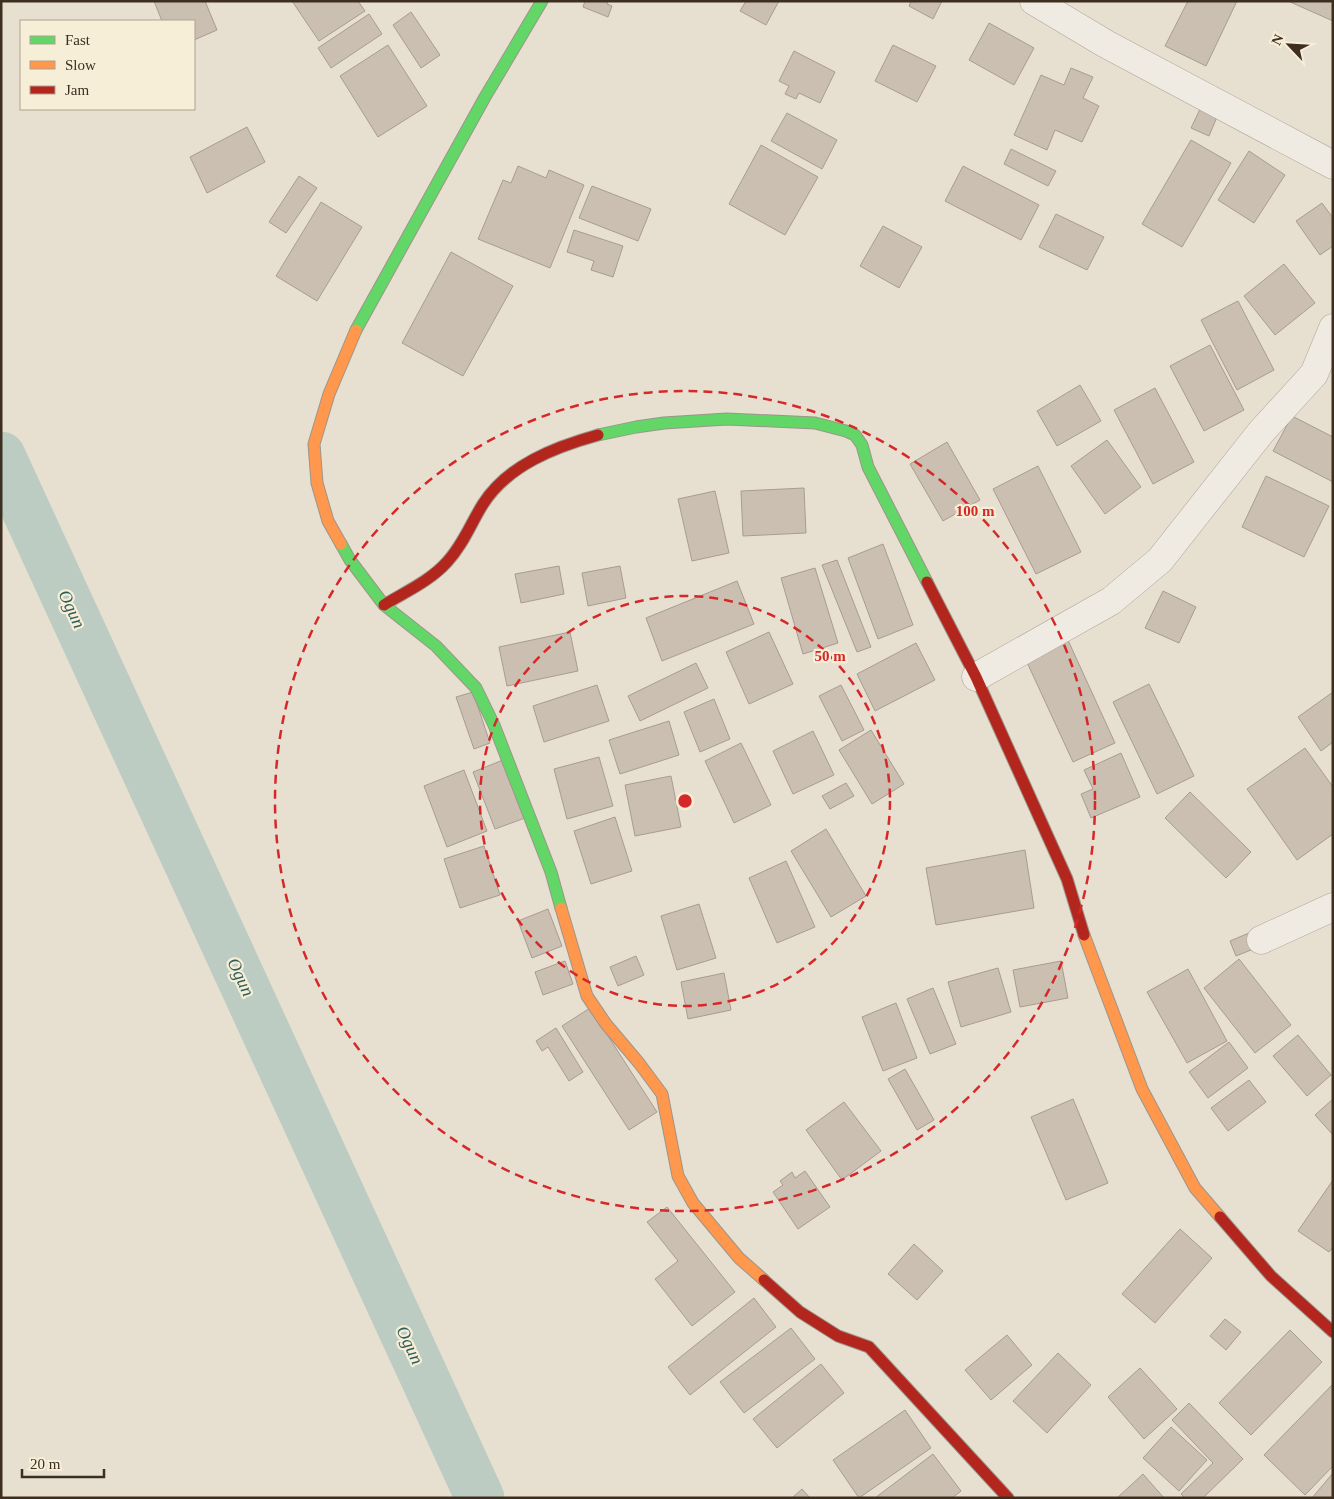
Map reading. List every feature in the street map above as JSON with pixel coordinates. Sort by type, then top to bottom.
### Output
[{"type":"street","points":[[542,1],[485,97],[353,336],[329,394],[314,444],[318,483],[328,520],[350,560],[384,605],[436,646],[476,688],[494,725],[551,872],[587,996],[606,1024],[662,1094],[678,1176],[693,1204],[739,1258],[800,1312],[838,1336],[869,1346],[1008,1498]]},
{"type":"street","points":[[1034,1],[1106,44],[1333,165]]},
{"type":"street","points":[[976,677],[1111,601],[1160,560],[1261,432],[1314,374],[1333,328]]},
{"type":"street","points":[[384,605],[433,574],[447,562],[461,543],[492,490],[506,476],[539,455],[580,440],[642,425],[720,418],[824,424],[845,430],[861,442],[868,467],[976,677],[1067,879],[1089,950],[1142,1089],[1195,1188],[1270,1276],[1333,1332]]},
{"type":"street","points":[[1261,940],[1333,908]]},
{"type":"building","points":[[154,1],[205,1],[217,30],[195,40],[195,20],[162,20]]},
{"type":"building","points":[[292,1],[358,1],[365,11],[319,41]]},
{"type":"building","points":[[585,1],[608,1],[607,4],[612,6],[608,17],[583,7]]},
{"type":"building","points":[[746,1],[779,1],[766,25],[740,11]]},
{"type":"building","points":[[911,1],[942,1],[933,19],[909,6]]},
{"type":"building","points":[[1188,1],[1237,1],[1206,66],[1165,46]]},
{"type":"building","points":[[1288,1],[1333,1],[1333,21]]},
{"type":"building","points":[[411,12],[440,55],[421,68],[393,25]]},
{"type":"building","points":[[369,14],[382,34],[331,68],[318,48]]},
{"type":"building","points":[[989,23],[1034,48],[1014,85],[969,60]]},
{"type":"building","points":[[388,45],[427,106],[378,137],[340,76]]},
{"type":"building","points":[[893,45],[936,66],[917,102],[875,81]]},
{"type":"building","points":[[794,51],[835,72],[820,103],[799,93],[796,99],[785,94],[789,86],[779,81]]},
{"type":"building","points":[[1071,68],[1093,77],[1083,98],[1099,106],[1082,142],[1055,130],[1047,150],[1014,135],[1041,75],[1064,85]]},
{"type":"building","points":[[1202,105],[1219,112],[1209,136],[1191,128]]},
{"type":"building","points":[[787,113],[837,140],[822,169],[771,141]]},
{"type":"building","points":[[247,127],[265,162],[207,193],[190,157]]},
{"type":"building","points":[[1191,140],[1231,163],[1182,247],[1142,224]]},
{"type":"building","points":[[761,145],[818,177],[785,235],[729,204]]},
{"type":"building","points":[[1011,149],[1056,171],[1048,186],[1004,164]]},
{"type":"building","points":[[1249,151],[1285,175],[1254,223],[1218,200]]},
{"type":"building","points":[[518,166],[546,178],[549,170],[584,185],[550,268],[478,239],[503,180],[511,183]]},
{"type":"building","points":[[963,166],[1039,205],[1021,240],[945,201]]},
{"type":"building","points":[[299,176],[317,188],[286,233],[269,222]]},
{"type":"building","points":[[592,186],[651,209],[638,241],[579,218]]},
{"type":"building","points":[[321,202],[362,227],[317,301],[276,276]]},
{"type":"building","points":[[1322,203],[1333,218],[1333,246],[1320,255],[1296,221]]},
{"type":"building","points":[[1056,214],[1104,237],[1087,270],[1039,247]]},
{"type":"building","points":[[883,226],[922,247],[899,288],[860,266]]},
{"type":"building","points":[[574,230],[623,246],[613,277],[591,270],[594,261],[567,252]]},
{"type":"building","points":[[451,252],[513,286],[463,376],[402,343]]},
{"type":"building","points":[[1284,264],[1315,303],[1275,335],[1244,296]]},
{"type":"building","points":[[1238,301],[1274,370],[1237,390],[1201,320]]},
{"type":"building","points":[[1210,345],[1244,410],[1204,431],[1170,366]]},
{"type":"building","points":[[1080,385],[1101,421],[1057,446],[1037,411]]},
{"type":"building","points":[[1155,388],[1194,462],[1153,484],[1114,410]]},
{"type":"building","points":[[1292,416],[1333,437],[1333,482],[1273,451]]},
{"type":"building","points":[[1107,440],[1141,487],[1105,514],[1071,466]]},
{"type":"building","points":[[947,442],[980,500],[943,521],[910,464]]},
{"type":"building","points":[[1038,466],[1081,552],[1036,574],[993,489]]},
{"type":"building","points":[[1266,476],[1329,506],[1304,557],[1242,527]]},
{"type":"building","points":[[804,488],[806,533],[743,536],[741,491]]},
{"type":"building","points":[[715,491],[729,553],[692,561],[678,499]]},
{"type":"building","points":[[883,544],[913,625],[878,639],[848,558]]},
{"type":"building","points":[[837,560],[871,647],[857,652],[822,565]]},
{"type":"building","points":[[559,566],[564,594],[521,603],[515,574]]},
{"type":"building","points":[[620,566],[626,598],[588,606],[582,573]]},
{"type":"building","points":[[815,568],[838,643],[803,654],[781,578]]},
{"type":"building","points":[[737,581],[754,624],[662,661],[646,618]]},
{"type":"building","points":[[1163,591],[1196,607],[1179,643],[1145,628]]},
{"type":"building","points":[[570,632],[578,671],[507,686],[499,647]]},
{"type":"building","points":[[769,632],[793,684],[749,704],[726,652]]},
{"type":"building","points":[[1067,638],[1115,743],[1073,762],[1025,658]]},
{"type":"building","points":[[916,643],[935,680],[875,711],[857,674]]},
{"type":"building","points":[[696,663],[708,688],[640,721],[628,696]]},
{"type":"building","points":[[1149,684],[1194,776],[1157,794],[1113,702]]},
{"type":"building","points":[[597,685],[609,721],[544,742],[533,706]]},
{"type":"building","points":[[841,685],[864,730],[842,741],[819,696]]},
{"type":"building","points":[[473,692],[490,743],[474,749],[456,697]]},
{"type":"building","points":[[1333,692],[1333,742],[1321,751],[1298,717]]},
{"type":"building","points":[[714,699],[730,739],[700,752],[684,712]]},
{"type":"building","points":[[669,721],[679,755],[620,774],[609,740]]},
{"type":"building","points":[[871,730],[904,784],[872,804],[839,750]]},
{"type":"building","points":[[813,731],[834,775],[793,794],[773,751]]},
{"type":"building","points":[[741,743],[771,805],[734,823],[705,761]]},
{"type":"building","points":[[1305,748],[1333,787],[1333,834],[1297,860],[1247,789]]},
{"type":"building","points":[[1121,753],[1140,797],[1091,818],[1081,794],[1093,789],[1084,770]]},
{"type":"building","points":[[599,757],[613,806],[567,819],[554,769]]},
{"type":"building","points":[[503,760],[525,818],[495,829],[473,772]]},
{"type":"building","points":[[464,770],[487,831],[447,847],[424,786]]},
{"type":"building","points":[[671,776],[681,827],[635,836],[625,785]]},
{"type":"building","points":[[846,783],[854,796],[830,809],[822,796]]},
{"type":"building","points":[[1190,792],[1251,852],[1226,878],[1165,818]]},
{"type":"building","points":[[615,817],[632,871],[591,884],[574,831]]},
{"type":"building","points":[[826,829],[866,896],[831,917],[791,851]]},
{"type":"building","points":[[484,846],[500,895],[460,908],[444,859]]},
{"type":"building","points":[[1025,850],[1034,908],[936,925],[926,868]]},
{"type":"building","points":[[786,861],[815,927],[777,943],[749,878]]},
{"type":"building","points":[[699,904],[716,958],[677,970],[661,916]]},
{"type":"building","points":[[548,909],[562,946],[532,958],[518,921]]},
{"type":"building","points":[[1249,933],[1256,948],[1236,956],[1230,941]]},
{"type":"building","points":[[636,956],[644,975],[618,986],[610,967]]},
{"type":"building","points":[[1239,959],[1291,1025],[1255,1053],[1204,988]]},
{"type":"building","points":[[565,961],[573,984],[543,995],[535,972]]},
{"type":"building","points":[[1061,961],[1068,998],[1020,1007],[1013,970]]},
{"type":"building","points":[[998,968],[1011,1012],[961,1027],[948,982]]},
{"type":"building","points":[[1188,969],[1227,1041],[1187,1063],[1147,992]]},
{"type":"building","points":[[724,973],[731,1010],[688,1019],[681,982]]},
{"type":"building","points":[[933,988],[956,1044],[930,1054],[907,999]]},
{"type":"building","points":[[896,1003],[917,1058],[883,1071],[862,1017]]},
{"type":"building","points":[[590,1008],[657,1112],[629,1130],[562,1026]]},
{"type":"building","points":[[556,1028],[583,1072],[569,1081],[548,1047],[542,1051],[536,1041]]},
{"type":"building","points":[[1298,1035],[1331,1075],[1307,1096],[1273,1056]]},
{"type":"building","points":[[1229,1042],[1248,1068],[1208,1098],[1189,1072]]},
{"type":"building","points":[[905,1069],[934,1120],[917,1130],[888,1079]]},
{"type":"building","points":[[1249,1080],[1266,1102],[1228,1131],[1211,1108]]},
{"type":"building","points":[[1073,1099],[1108,1183],[1066,1200],[1031,1117]]},
{"type":"building","points":[[1333,1099],[1333,1135],[1315,1115]]},
{"type":"building","points":[[844,1102],[881,1151],[842,1180],[806,1130]]},
{"type":"building","points":[[805,1171],[830,1207],[798,1229],[773,1192],[783,1185],[780,1181],[792,1172],[795,1178]]},
{"type":"building","points":[[1333,1180],[1333,1247],[1329,1252],[1298,1231]]},
{"type":"building","points":[[667,1207],[735,1292],[692,1326],[655,1279],[678,1261],[647,1222]]},
{"type":"building","points":[[1180,1229],[1212,1258],[1155,1323],[1122,1294]]},
{"type":"building","points":[[914,1244],[943,1271],[917,1300],[888,1274]]},
{"type":"building","points":[[754,1298],[776,1327],[690,1395],[668,1367]]},
{"type":"building","points":[[1225,1319],[1241,1332],[1226,1350],[1210,1336]]},
{"type":"building","points":[[791,1328],[815,1359],[744,1413],[720,1382]]},
{"type":"building","points":[[1290,1330],[1322,1362],[1251,1435],[1219,1403]]},
{"type":"building","points":[[1007,1335],[1032,1365],[991,1400],[965,1370]]},
{"type":"building","points":[[1058,1353],[1091,1385],[1047,1433],[1013,1401]]},
{"type":"building","points":[[821,1364],[844,1393],[777,1448],[753,1419]]},
{"type":"building","points":[[1140,1368],[1177,1409],[1144,1439],[1108,1397]]},
{"type":"building","points":[[1333,1384],[1333,1466],[1305,1495],[1264,1455]]},
{"type":"building","points":[[1189,1403],[1243,1459],[1203,1498],[1185,1498],[1181,1494],[1213,1463],[1172,1420]]},
{"type":"building","points":[[905,1410],[931,1448],[859,1498],[833,1460]]},
{"type":"building","points":[[1171,1427],[1207,1460],[1179,1491],[1143,1458]]},
{"type":"building","points":[[933,1454],[961,1491],[952,1498],[875,1498]]},
{"type":"building","points":[[1333,1473],[1333,1498],[1312,1498]]},
{"type":"building","points":[[1143,1474],[1164,1498],[1117,1498]]},
{"type":"building","points":[[802,1489],[810,1498],[792,1498]]},
{"type":"waterway","name":"Ogun","points":[[1,456],[480,1498]]},
{"type":"traffic: fast","points":[[356,330],[485,97],[542,1]]},
{"type":"traffic: fast","points":[[598,435],[664,423],[727,419],[815,423],[855,435],[862,445],[868,467],[927,582]]},
{"type":"traffic: fast","points":[[341,544],[350,560],[384,605],[436,646],[476,688],[494,725],[551,872],[561,908]]},
{"type":"traffic: slow","points":[[341,544],[328,521],[317,483],[314,444],[329,394],[356,330]]},
{"type":"traffic: slow","points":[[561,908],[587,996],[606,1024],[662,1094],[678,1176],[693,1203],[739,1258],[764,1280]]},
{"type":"traffic: slow","points":[[1084,935],[1142,1089],[1195,1188],[1220,1217]]},
{"type":"traffic: jam","points":[[384,605],[425,581],[447,562],[462,541],[483,504],[505,478],[534,459],[549,452],[598,435]]},
{"type":"traffic: jam","points":[[927,582],[976,677],[1067,879],[1084,935]]},
{"type":"traffic: jam","points":[[1220,1217],[1271,1276],[1333,1332]]},
{"type":"traffic: jam","points":[[764,1280],[800,1312],[838,1336],[869,1347],[1008,1498]]}]
